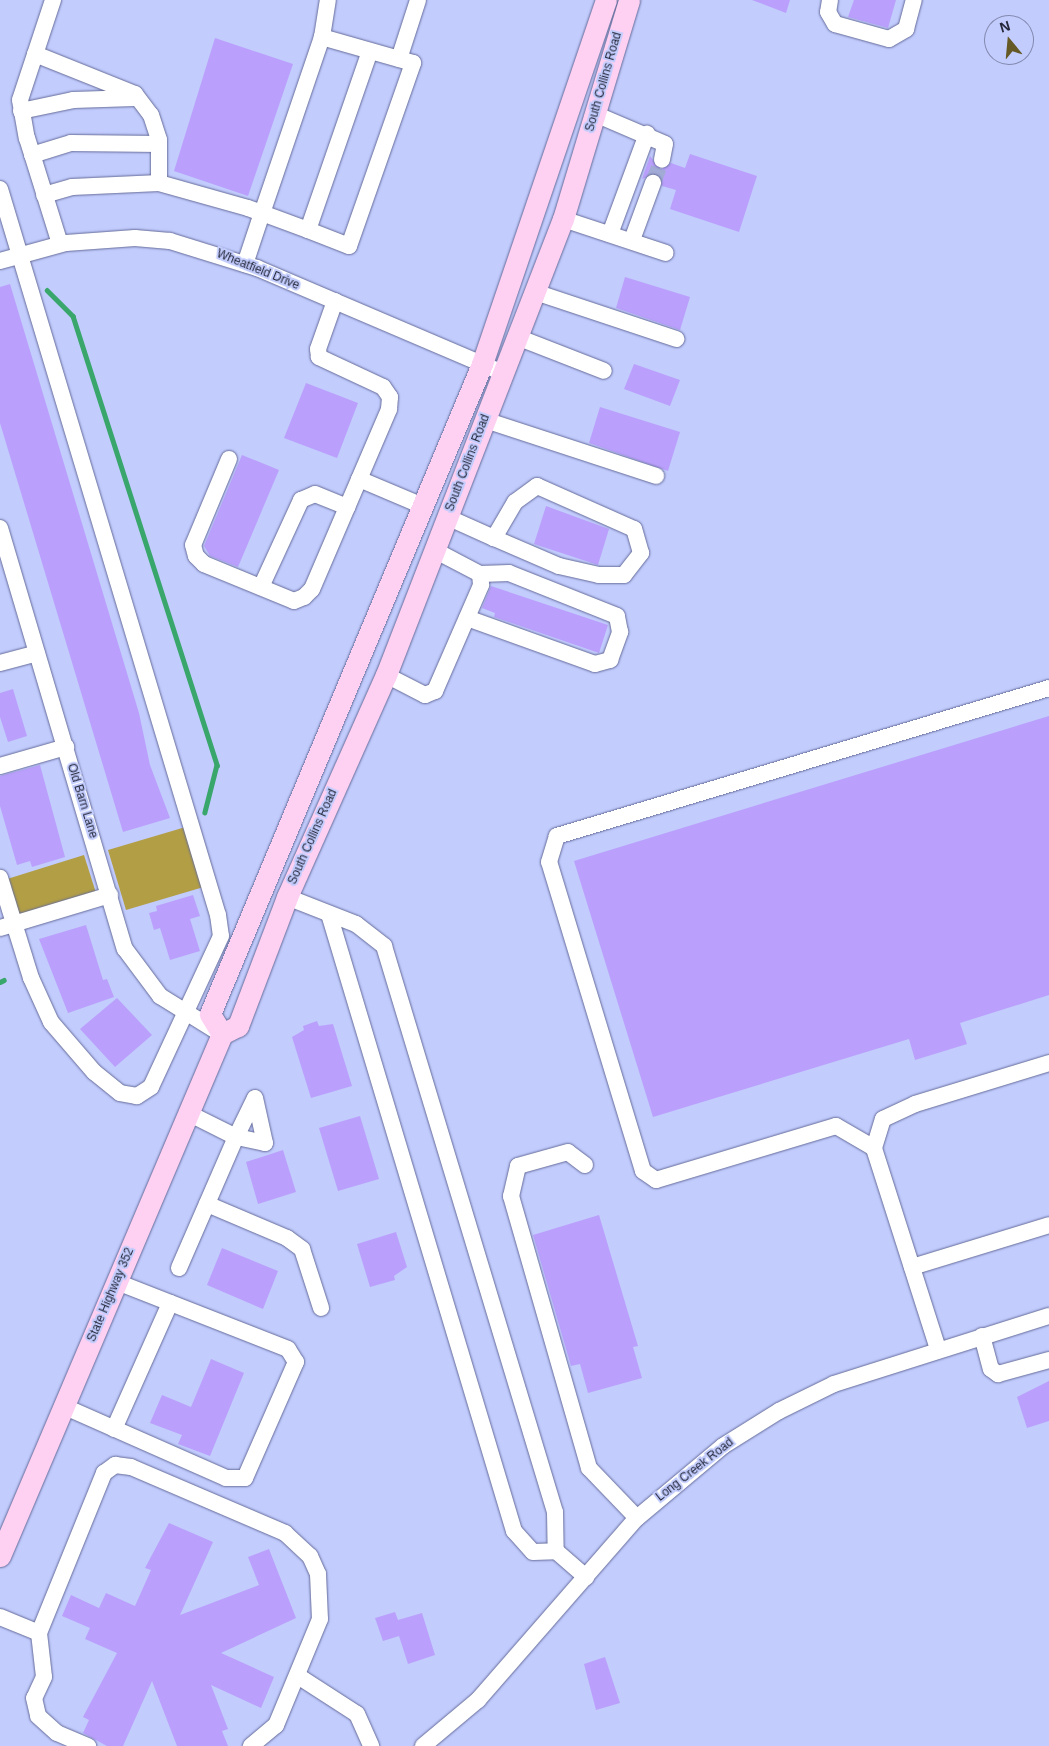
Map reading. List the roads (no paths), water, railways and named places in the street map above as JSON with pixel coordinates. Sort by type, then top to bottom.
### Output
[{"type":"main road","name":"South Collins Road","points":[[264,888],[482,364],[606,0]]},
{"type":"main road","name":"South Collins Road","points":[[284,906],[386,675],[563,219],[628,0]]},
{"type":"main road","points":[[222,1034],[210,1014],[264,888],[284,906]]},
{"type":"main road","name":"State Highway 352","points":[[2,1546],[222,1034],[238,1026],[284,906]]},
{"type":"street","points":[[53,0],[35,54],[21,111],[32,155],[60,244]]},
{"type":"street","points":[[245,264],[322,37],[328,0]]},
{"type":"street","points":[[399,60],[418,0]]},
{"type":"street","points":[[830,0],[828,12],[835,24],[889,39],[906,29],[914,0]]},
{"type":"street","points":[[44,195],[72,187],[159,183],[262,213],[349,246],[413,63],[322,37]]},
{"type":"street","points":[[308,230],[370,51]]},
{"type":"street","points":[[35,54],[139,98],[151,115],[159,144],[159,183]]},
{"type":"street","points":[[21,111],[73,100],[139,98]]},
{"type":"street","points":[[595,114],[647,134],[665,144],[662,160]]},
{"type":"street","points":[[610,234],[647,134]]},
{"type":"street","points":[[32,155],[70,143],[159,144]]},
{"type":"street","points":[[632,240],[653,183]]},
{"type":"street","points":[[0,189],[218,915],[221,936],[152,1087],[137,1096],[120,1093],[94,1072],[51,1022],[7,926],[0,878]]},
{"type":"street","points":[[563,219],[632,240],[666,253]]},
{"type":"street","name":"Wheatfield Drive","points":[[0,261],[60,244],[135,238],[208,250],[336,301],[503,373]]},
{"type":"street","points":[[535,292],[676,339]]},
{"type":"street","points":[[229,459],[193,544],[204,564],[294,600],[312,589],[359,479],[390,397],[383,387],[319,357],[318,349],[336,301]]},
{"type":"street","points":[[517,337],[604,371]]},
{"type":"street","points":[[485,420],[656,476]]},
{"type":"street","points":[[359,479],[423,506]]},
{"type":"street","points":[[447,517],[494,538],[559,566],[599,575],[624,575],[641,553],[634,529],[537,486],[515,502],[494,538]]},
{"type":"street","points":[[260,587],[301,500],[315,494],[347,507]]},
{"type":"street","name":"Old Barn Lane","points":[[0,528],[6,570],[37,653],[125,949],[160,996],[222,1034]]},
{"type":"street","points":[[434,550],[480,574],[509,573],[617,616],[620,632],[610,660],[595,664],[467,618]]},
{"type":"street","points":[[386,675],[426,695],[435,691],[481,585],[480,574]]},
{"type":"street","points":[[0,663],[37,653]]},
{"type":"street","points":[[874,1148],[836,1126],[656,1180],[643,1171],[549,862],[557,836],[1049,688]]},
{"type":"street","points":[[0,766],[66,747]]},
{"type":"street","points":[[7,926],[110,894]]},
{"type":"street","points":[[284,906],[329,914],[371,932],[384,946],[555,1512],[556,1551]]},
{"type":"street","points":[[329,914],[514,1531],[532,1552],[556,1551],[586,1577]]},
{"type":"street","points":[[938,1349],[874,1148],[883,1119],[915,1104],[1049,1063]]},
{"type":"street","points":[[179,1268],[236,1137],[188,1113]]},
{"type":"street","points":[[585,1164],[568,1152],[518,1166],[511,1196],[589,1468],[637,1518]]},
{"type":"street","points":[[207,1204],[287,1238],[302,1249],[322,1308]]},
{"type":"street","points":[[912,1267],[1049,1225]]},
{"type":"street","points":[[63,1406],[226,1478],[245,1478],[296,1362],[288,1349],[117,1282]]},
{"type":"street","points":[[114,1429],[170,1303]]},
{"type":"street","name":"Long Creek Road","points":[[423,1746],[478,1700],[637,1518],[723,1446],[779,1411],[834,1384],[938,1349],[1049,1316]]},
{"type":"street","points":[[982,1336],[992,1369],[998,1374],[1049,1360]]},
{"type":"street","points":[[88,1746],[56,1733],[38,1716],[34,1698],[44,1677],[40,1633],[104,1473],[115,1465],[131,1467],[285,1533],[310,1556],[322,1596],[320,1619],[298,1676],[276,1725],[251,1746]]},
{"type":"street","points":[[0,1617],[40,1633]]},
{"type":"street","points":[[298,1676],[357,1714],[371,1746]]},
{"type":"waterway","points":[[47,290],[73,316],[217,765],[205,812]]},
{"type":"waterway","points":[[0,982],[4,980]]},
{"type":"tunnel","points":[[653,183],[662,160]]}]
